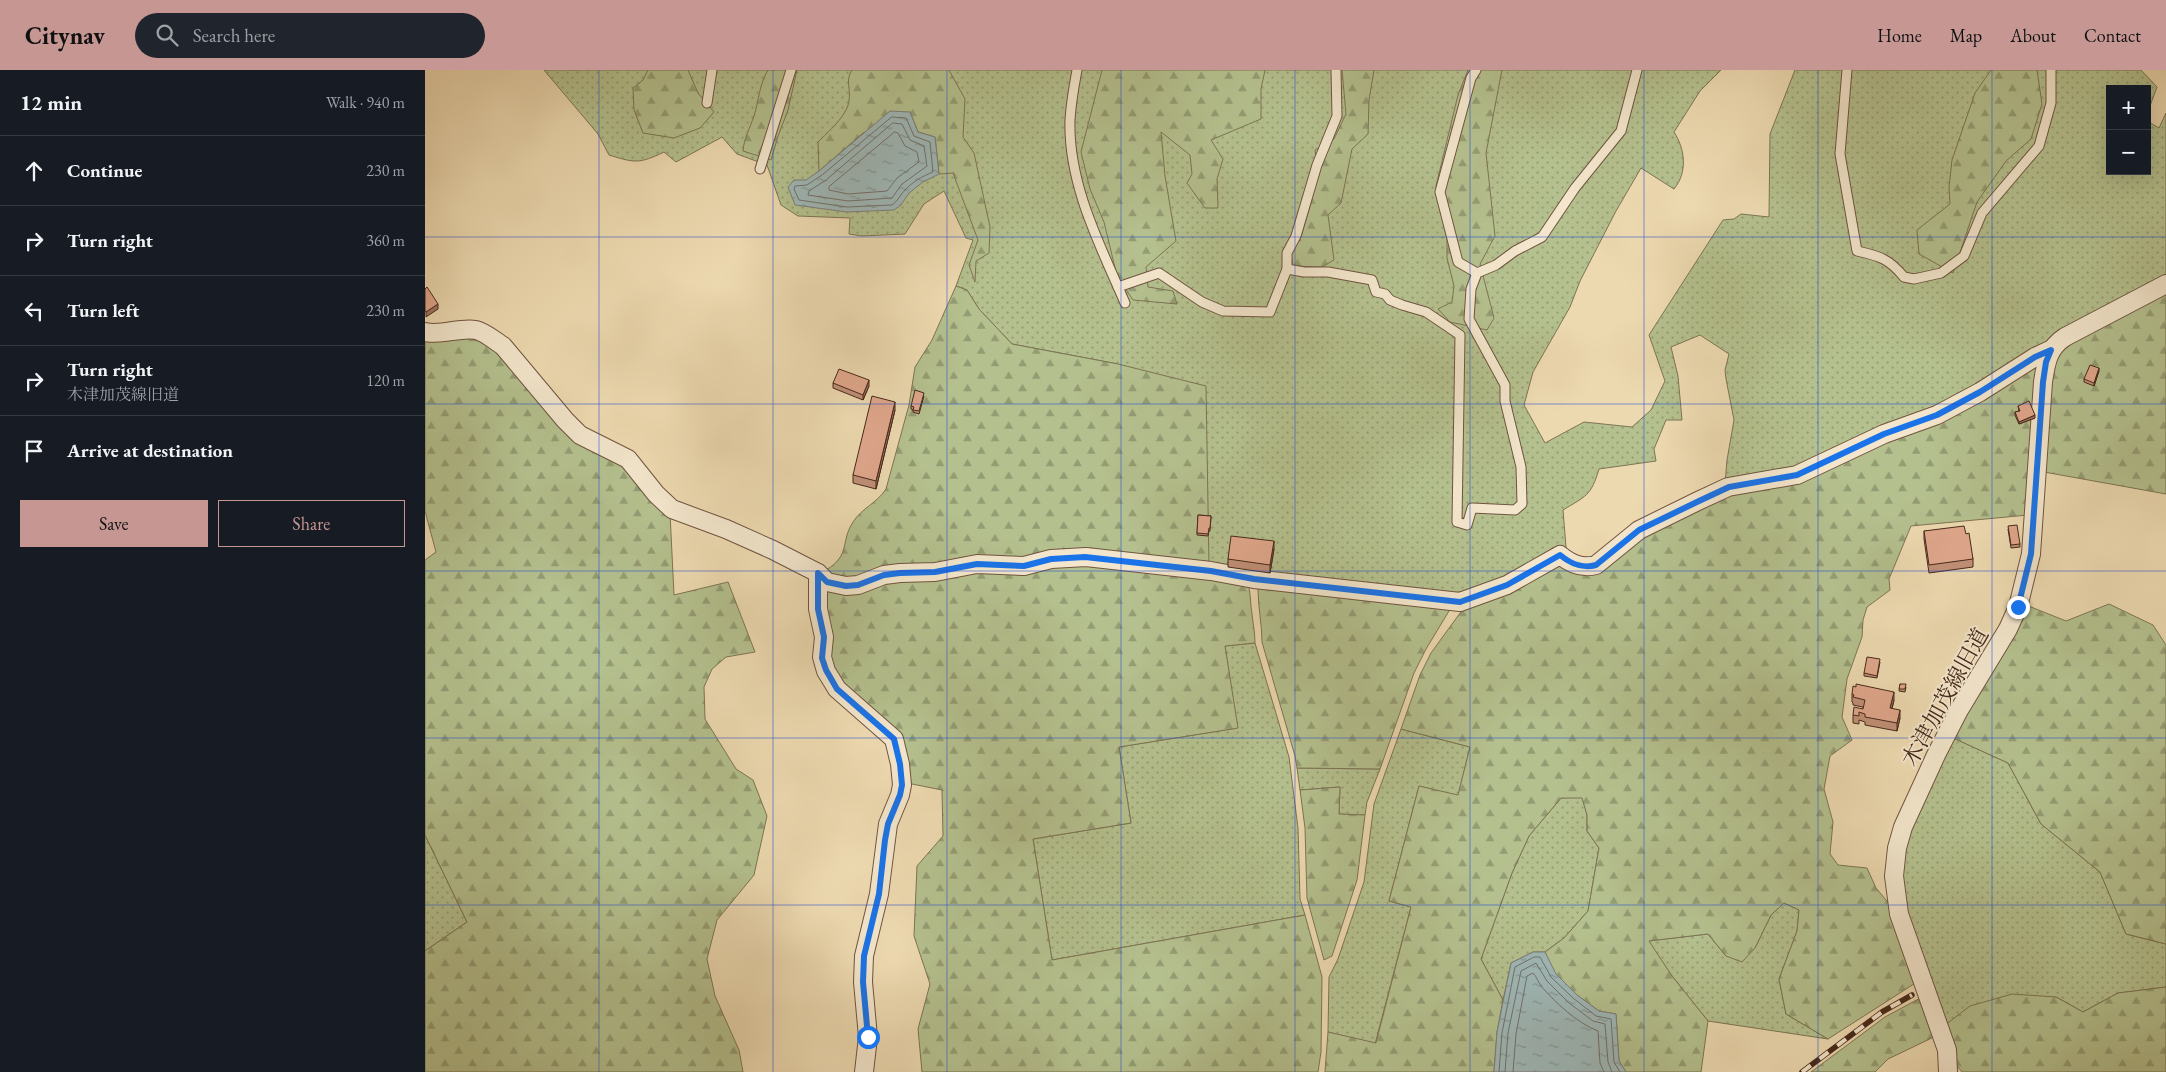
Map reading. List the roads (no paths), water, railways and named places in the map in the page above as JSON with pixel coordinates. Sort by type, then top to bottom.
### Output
[{"type":"street","points":[[425,332],[433,334],[476,330],[491,338],[503,346],[565,420],[580,435],[627,459],[656,494],[672,509],[726,529],[818,573],[827,582],[846,586],[858,585],[884,575],[900,573],[935,572],[977,564],[1024,566],[1051,559],[1085,557],[1211,571],[1254,579],[1460,602],[1507,585],[1560,555],[1578,566],[1588,567],[1596,565],[1639,530],[1729,487],[1797,475],[1884,434],[1937,415],[1980,392],[2035,357],[2051,350],[2057,342],[2065,337],[2166,284]]},
{"type":"street","name":"木津加茂線旧道","points":[[1948,1072],[1947,1050],[1899,914],[1894,876],[1897,848],[1903,827],[1959,710],[2008,629],[2018,607],[2031,554],[2043,382],[2046,362],[2051,350]]},
{"type":"street","points":[[818,573],[818,609],[824,637],[822,658],[826,670],[837,689],[894,739],[900,764],[902,785],[888,824],[879,894],[864,956],[863,982],[868,1037],[864,1072]]},
{"type":"lane","points":[[707,104],[712,70]]},
{"type":"lane","points":[[760,169],[791,70]]},
{"type":"lane","points":[[1077,70],[1070,120],[1073,163],[1089,218],[1125,303]]},
{"type":"lane","points":[[1118,287],[1159,273],[1201,302],[1223,310],[1270,312],[1287,270],[1287,253],[1296,236],[1317,165],[1337,116],[1336,70]]},
{"type":"lane","points":[[1476,70],[1471,78],[1440,192],[1458,262],[1477,273]]},
{"type":"lane","points":[[1287,270],[1328,272],[1372,280],[1376,292],[1385,294],[1390,300],[1402,305],[1426,312],[1460,334],[1457,522],[1467,525],[1472,508],[1515,510],[1522,504],[1521,467],[1505,401],[1505,385],[1469,319],[1471,289],[1477,273],[1496,265],[1515,251],[1543,237],[1575,188],[1621,130],[1637,70]]},
{"type":"lane","points":[[1847,70],[1840,154],[1857,251],[1882,257],[1895,265],[1904,277],[1914,279],[1941,273],[1964,256],[1981,212],[2039,146],[2051,103],[2051,70]]},
{"type":"water","points":[[890,111],[910,112],[918,132],[935,137],[939,174],[923,182],[909,193],[901,205],[894,210],[847,212],[795,205],[788,187],[794,180],[806,180],[819,171]]},
{"type":"water","points":[[1533,952],[1545,952],[1556,974],[1577,995],[1599,1011],[1616,1014],[1619,1061],[1626,1072],[1494,1072],[1497,1032],[1511,963]]},
{"type":"railway","points":[[1802,1072],[1882,1012],[1912,995]]}]
